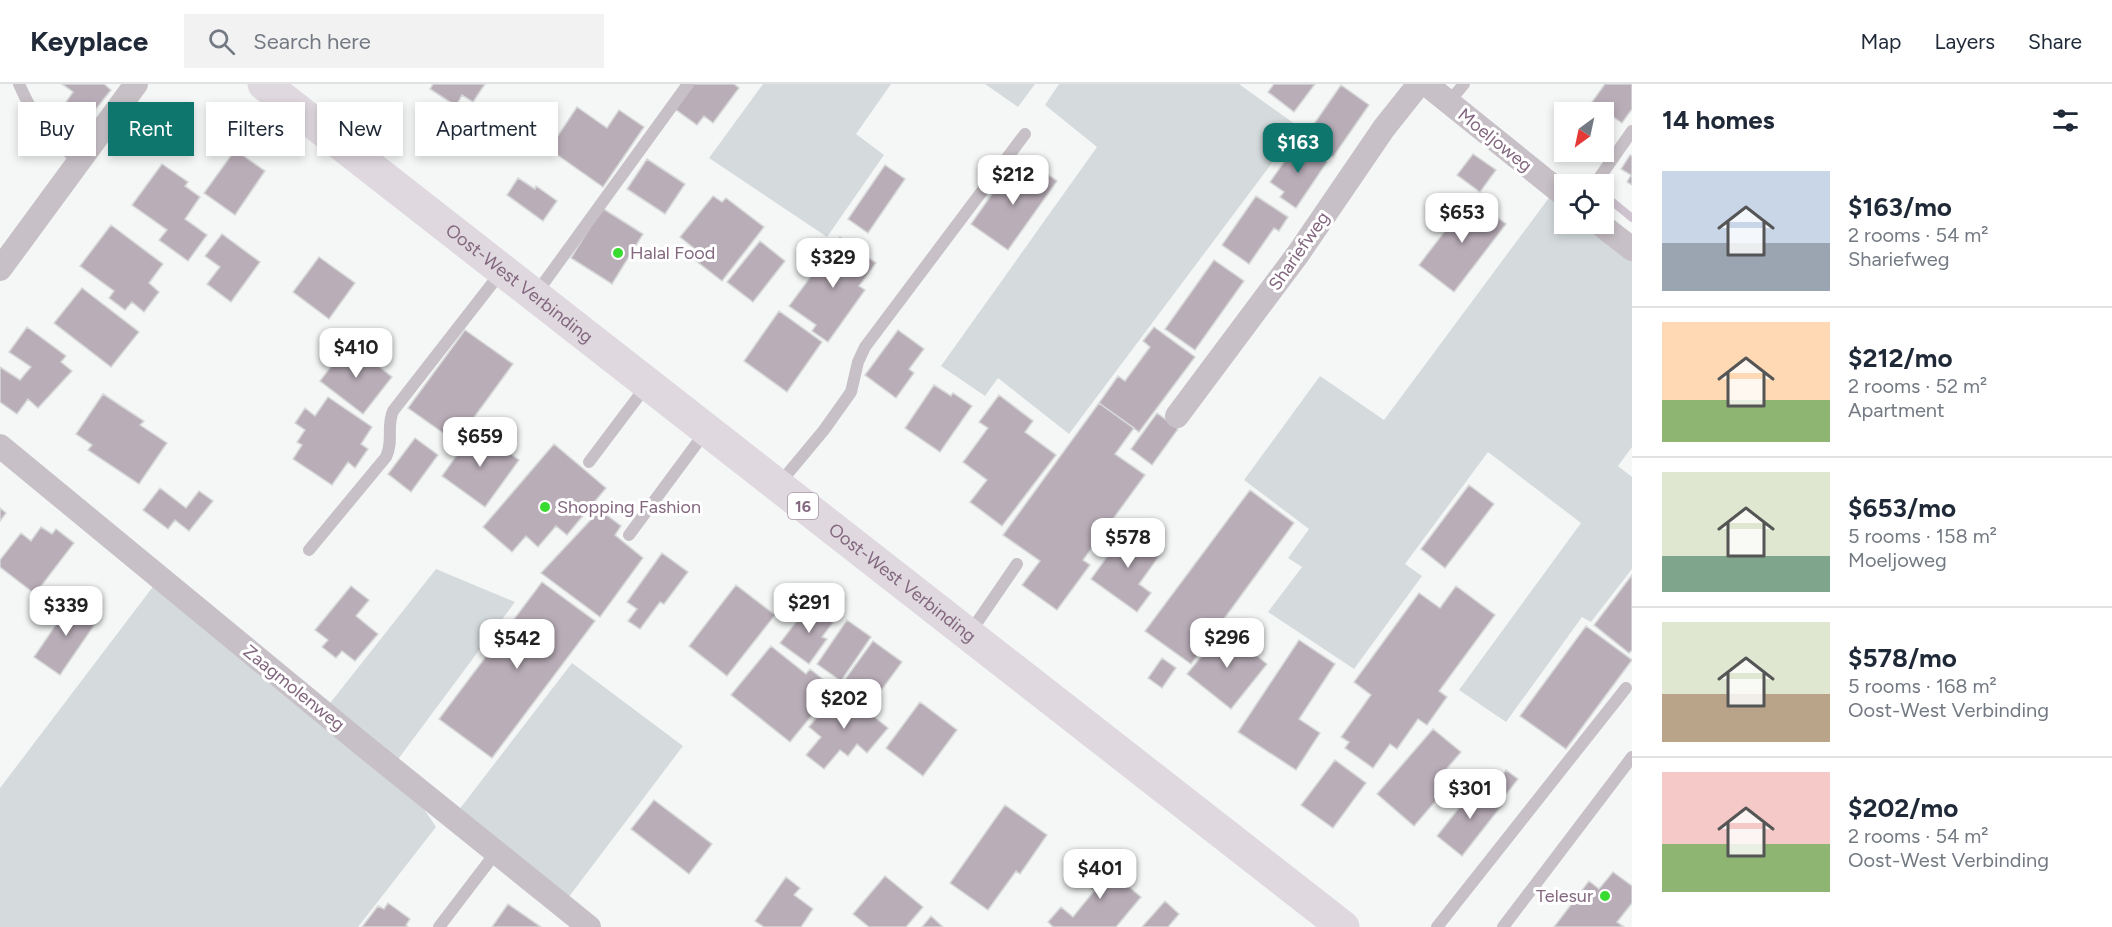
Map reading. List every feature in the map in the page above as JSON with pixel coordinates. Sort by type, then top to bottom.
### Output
[{"type":"main road","name":"Oost-West Verbinding","points":[[264,84],[1343,927]]},
{"type":"street","points":[[0,269],[136,84]]},
{"type":"street","name":"Shariefweg","points":[[1177,416],[1298,254],[1384,128],[1419,84]]},
{"type":"street","name":"Moeljoweg","points":[[1426,84],[1456,93],[1554,186]]},
{"type":"street","points":[[1613,234],[1632,249]]},
{"type":"street","name":"Zaagmolenweg","points":[[0,446],[363,745],[589,927]]},
{"type":"lane","points":[[19,84],[33,116],[52,140],[80,161]]},
{"type":"lane","points":[[534,296],[688,84]]},
{"type":"lane","points":[[1602,174],[1632,131]]},
{"type":"lane","points":[[778,486],[824,430],[851,392],[858,362],[865,347],[1025,134]]},
{"type":"lane","points":[[309,550],[386,457],[391,448],[389,427],[393,411],[503,270]]},
{"type":"lane","points":[[589,462],[648,384]]},
{"type":"lane","points":[[629,535],[706,430]]},
{"type":"lane","points":[[968,634],[1017,564]]},
{"type":"lane","points":[[1437,927],[1626,688]]},
{"type":"lane","points":[[1503,927],[1632,757]]},
{"type":"lane","points":[[439,927],[497,851]]},
{"type":"shaded area","points":[[763,84],[891,84],[856,134],[884,155],[827,237],[709,158]]},
{"type":"shaded area","points":[[985,84],[1035,84],[1018,107]]},
{"type":"shaded area","points":[[1059,84],[1239,84],[1299,127],[1069,434],[998,378],[985,396],[941,366],[1097,147],[1045,105]]},
{"type":"shaded area","points":[[1551,195],[1554,198],[1554,234],[1600,234],[1632,258],[1632,447],[1618,466],[1632,477],[1632,569],[1591,622],[1582,617],[1506,722],[1459,690],[1581,523],[1488,452],[1405,564],[1422,576],[1354,669],[1268,612],[1302,567],[1288,558],[1309,529],[1244,480],[1320,376],[1384,420]]},
{"type":"shaded area","points":[[436,569],[515,602],[396,762],[327,707]]},
{"type":"shaded area","points":[[155,584],[422,806],[436,827],[358,927],[0,927],[0,788]]},
{"type":"shaded area","points":[[572,663],[683,746],[568,898],[458,811]]},
{"type":"building","points":[[62,84],[104,84],[111,90],[96,109],[96,102],[66,102],[73,92]]},
{"type":"building","points":[[433,84],[485,84],[473,102],[462,95],[458,102],[450,102],[430,89]]},
{"type":"building","points":[[693,84],[734,84],[739,88],[713,123],[704,116],[697,125],[675,109]]},
{"type":"building","points":[[1274,84],[1315,84],[1294,112],[1268,92]]},
{"type":"building","points":[[1605,84],[1632,84],[1632,109],[1622,123],[1614,117],[1614,102],[1592,102]]},
{"type":"building","points":[[1341,85],[1369,105],[1333,157],[1305,137]]},
{"type":"building","points":[[577,107],[607,128],[619,110],[644,127],[603,187],[558,155],[558,136]]},
{"type":"building","points":[[1298,142],[1327,162],[1296,208],[1280,197],[1284,192],[1270,182]]},
{"type":"building","points":[[1473,154],[1496,170],[1480,192],[1457,175]]},
{"type":"building","points":[[1630,155],[1632,156],[1632,185],[1627,182],[1631,175],[1621,169]]},
{"type":"building","points":[[231,156],[244,156],[265,171],[235,215],[204,193]]},
{"type":"building","points":[[647,159],[685,184],[665,214],[627,189]]},
{"type":"building","points":[[1032,163],[1057,181],[1008,250],[971,224],[1004,177],[1017,186]]},
{"type":"building","points":[[162,164],[188,182],[185,186],[200,197],[185,219],[207,235],[188,261],[159,240],[167,230],[132,205]]},
{"type":"building","points":[[885,165],[905,179],[868,233],[848,219]]},
{"type":"building","points":[[518,178],[535,189],[536,186],[557,201],[543,221],[507,195]]},
{"type":"building","points":[[713,196],[722,202],[726,198],[764,227],[722,281],[691,257],[696,250],[680,237]]},
{"type":"building","points":[[1256,196],[1288,217],[1279,231],[1274,228],[1249,264],[1222,245]]},
{"type":"building","points":[[1471,197],[1506,224],[1454,292],[1419,265]]},
{"type":"building","points":[[602,208],[643,234],[612,284],[571,258]]},
{"type":"building","points":[[111,225],[163,264],[149,283],[159,292],[144,312],[132,302],[125,310],[109,298],[114,291],[80,266]]},
{"type":"building","points":[[222,234],[260,262],[231,302],[207,284],[220,267],[205,256]]},
{"type":"building","points":[[840,237],[876,263],[859,286],[865,290],[828,342],[812,331],[816,325],[789,306]]},
{"type":"building","points":[[760,241],[785,261],[753,302],[727,282]]},
{"type":"building","points":[[319,257],[355,283],[329,319],[293,292]]},
{"type":"building","points":[[1214,260],[1244,281],[1195,350],[1165,329]]},
{"type":"building","points":[[82,288],[139,332],[111,367],[54,323]]},
{"type":"building","points":[[779,311],[822,342],[787,392],[744,361]]},
{"type":"building","points":[[27,327],[66,356],[61,362],[72,371],[38,408],[28,399],[17,414],[0,402],[0,367],[20,380],[31,367],[9,352]]},
{"type":"building","points":[[1154,327],[1195,357],[1139,432],[1099,403],[1118,376],[1125,381],[1150,347],[1143,341]]},
{"type":"building","points":[[465,330],[513,364],[456,442],[408,408]]},
{"type":"building","points":[[898,330],[924,349],[909,369],[914,373],[896,398],[865,375]]},
{"type":"building","points":[[349,343],[392,377],[363,414],[320,381]]},
{"type":"building","points":[[934,385],[951,396],[953,393],[972,406],[940,452],[905,428]]},
{"type":"building","points":[[103,394],[144,421],[140,425],[167,443],[139,484],[88,450],[92,445],[76,434]]},
{"type":"building","points":[[999,395],[1033,421],[1025,432],[1056,455],[1002,526],[970,502],[987,480],[963,462],[988,428],[979,422]]},
{"type":"building","points":[[328,397],[372,427],[361,444],[368,449],[355,468],[348,462],[332,485],[293,459],[302,445],[297,442],[305,430],[295,423],[305,408],[315,416]]},
{"type":"building","points":[[1099,403],[1134,428],[1115,454],[1145,475],[1083,560],[1090,565],[1057,610],[1022,585],[1040,561],[1003,535]]},
{"type":"building","points":[[1157,413],[1178,429],[1152,465],[1131,449]]},
{"type":"building","points":[[476,428],[519,460],[485,507],[442,476]]},
{"type":"building","points":[[415,438],[438,455],[411,492],[388,474]]},
{"type":"building","name":"Shopping Fashion","points":[[554,444],[606,488],[567,535],[556,526],[538,547],[526,536],[512,552],[483,527]]},
{"type":"building","points":[[1469,485],[1494,504],[1445,568],[1421,549]]},
{"type":"building","points":[[160,488],[186,508],[199,491],[213,501],[189,531],[175,520],[168,529],[143,510]]},
{"type":"building","points":[[1250,490],[1294,523],[1191,664],[1145,631]]},
{"type":"building","points":[[0,508],[6,513],[0,521]]},
{"type":"building","points":[[600,510],[621,526],[615,535],[643,558],[600,617],[541,573]]},
{"type":"building","points":[[41,527],[52,534],[56,529],[74,543],[35,594],[0,567],[0,560],[21,533],[31,541]]},
{"type":"building","points":[[1127,529],[1141,539],[1144,535],[1164,549],[1139,584],[1151,593],[1137,612],[1091,579]]},
{"type":"building","points":[[662,553],[688,572],[664,604],[660,602],[640,629],[628,621],[637,609],[627,602]]},
{"type":"building","points":[[1632,575],[1632,650],[1629,653],[1594,625]]},
{"type":"building","points":[[542,582],[595,621],[492,758],[439,719]]},
{"type":"building","points":[[736,585],[775,615],[727,676],[689,646]]},
{"type":"building","points":[[351,586],[369,600],[356,616],[378,634],[355,661],[342,651],[336,658],[322,647],[328,640],[315,630]]},
{"type":"building","points":[[1456,586],[1495,615],[1439,691],[1447,697],[1427,725],[1418,719],[1397,749],[1390,744],[1373,768],[1345,748],[1349,742],[1341,737],[1371,695],[1354,682],[1419,593],[1440,608]]},
{"type":"building","points":[[74,598],[93,611],[89,616],[97,621],[60,675],[34,657]]},
{"type":"building","points":[[816,603],[837,617],[822,637],[827,639],[809,664],[780,643],[799,618],[803,621]]},
{"type":"building","points":[[847,620],[871,637],[841,681],[817,664]]},
{"type":"building","points":[[1586,626],[1632,660],[1566,749],[1520,716]]},
{"type":"building","points":[[1224,629],[1267,664],[1231,709],[1187,674]]},
{"type":"building","points":[[1299,640],[1335,664],[1299,719],[1320,733],[1296,770],[1238,732]]},
{"type":"building","points":[[873,641],[902,662],[872,703],[843,682]]},
{"type":"building","points":[[771,646],[806,674],[810,669],[834,688],[790,742],[731,695]]},
{"type":"building","points":[[1162,658],[1176,668],[1162,688],[1148,678]]},
{"type":"building","points":[[840,689],[888,728],[867,753],[857,744],[848,756],[840,750],[824,769],[806,755],[821,737],[809,727]]},
{"type":"building","points":[[920,702],[957,730],[923,776],[886,748]]},
{"type":"building","points":[[1433,729],[1461,752],[1443,773],[1453,781],[1414,826],[1377,794]]},
{"type":"building","points":[[1335,760],[1366,783],[1333,828],[1301,805]]},
{"type":"building","points":[[1506,770],[1518,779],[1504,797],[1492,789]]},
{"type":"building","points":[[1477,785],[1502,805],[1462,856],[1437,836]]},
{"type":"building","points":[[654,800],[712,844],[689,874],[631,829]]},
{"type":"building","points":[[1005,805],[1047,835],[1020,874],[1016,871],[988,910],[950,883]]},
{"type":"building","points":[[1100,856],[1120,873],[1117,877],[1141,897],[1116,927],[1053,927],[1048,922],[1061,907],[1073,917],[1094,891],[1080,880]]},
{"type":"building","name":"Telesur","points":[[1613,872],[1632,886],[1632,903],[1617,922],[1624,927],[1554,927],[1589,881],[1599,889]]},
{"type":"building","points":[[885,876],[923,907],[906,927],[869,927],[853,914]]},
{"type":"building","points":[[786,877],[800,888],[794,895],[813,909],[801,927],[764,927],[755,921]]},
{"type":"building","points":[[1165,901],[1179,914],[1168,927],[1142,927]]},
{"type":"building","points":[[388,903],[410,919],[406,925],[408,927],[362,927],[378,906],[384,909]]},
{"type":"building","points":[[508,904],[541,927],[492,927]]},
{"type":"building","points":[[931,916],[943,927],[922,927]]},
{"type":"waterway","points":[[1614,203],[1632,218]]},
{"type":"place","name":"Halal Food","points":[[618,253]]},
{"type":"place","name":"Shopping Fashion","points":[[545,507]]},
{"type":"place","name":"Telesur","points":[[1605,896]]}]
